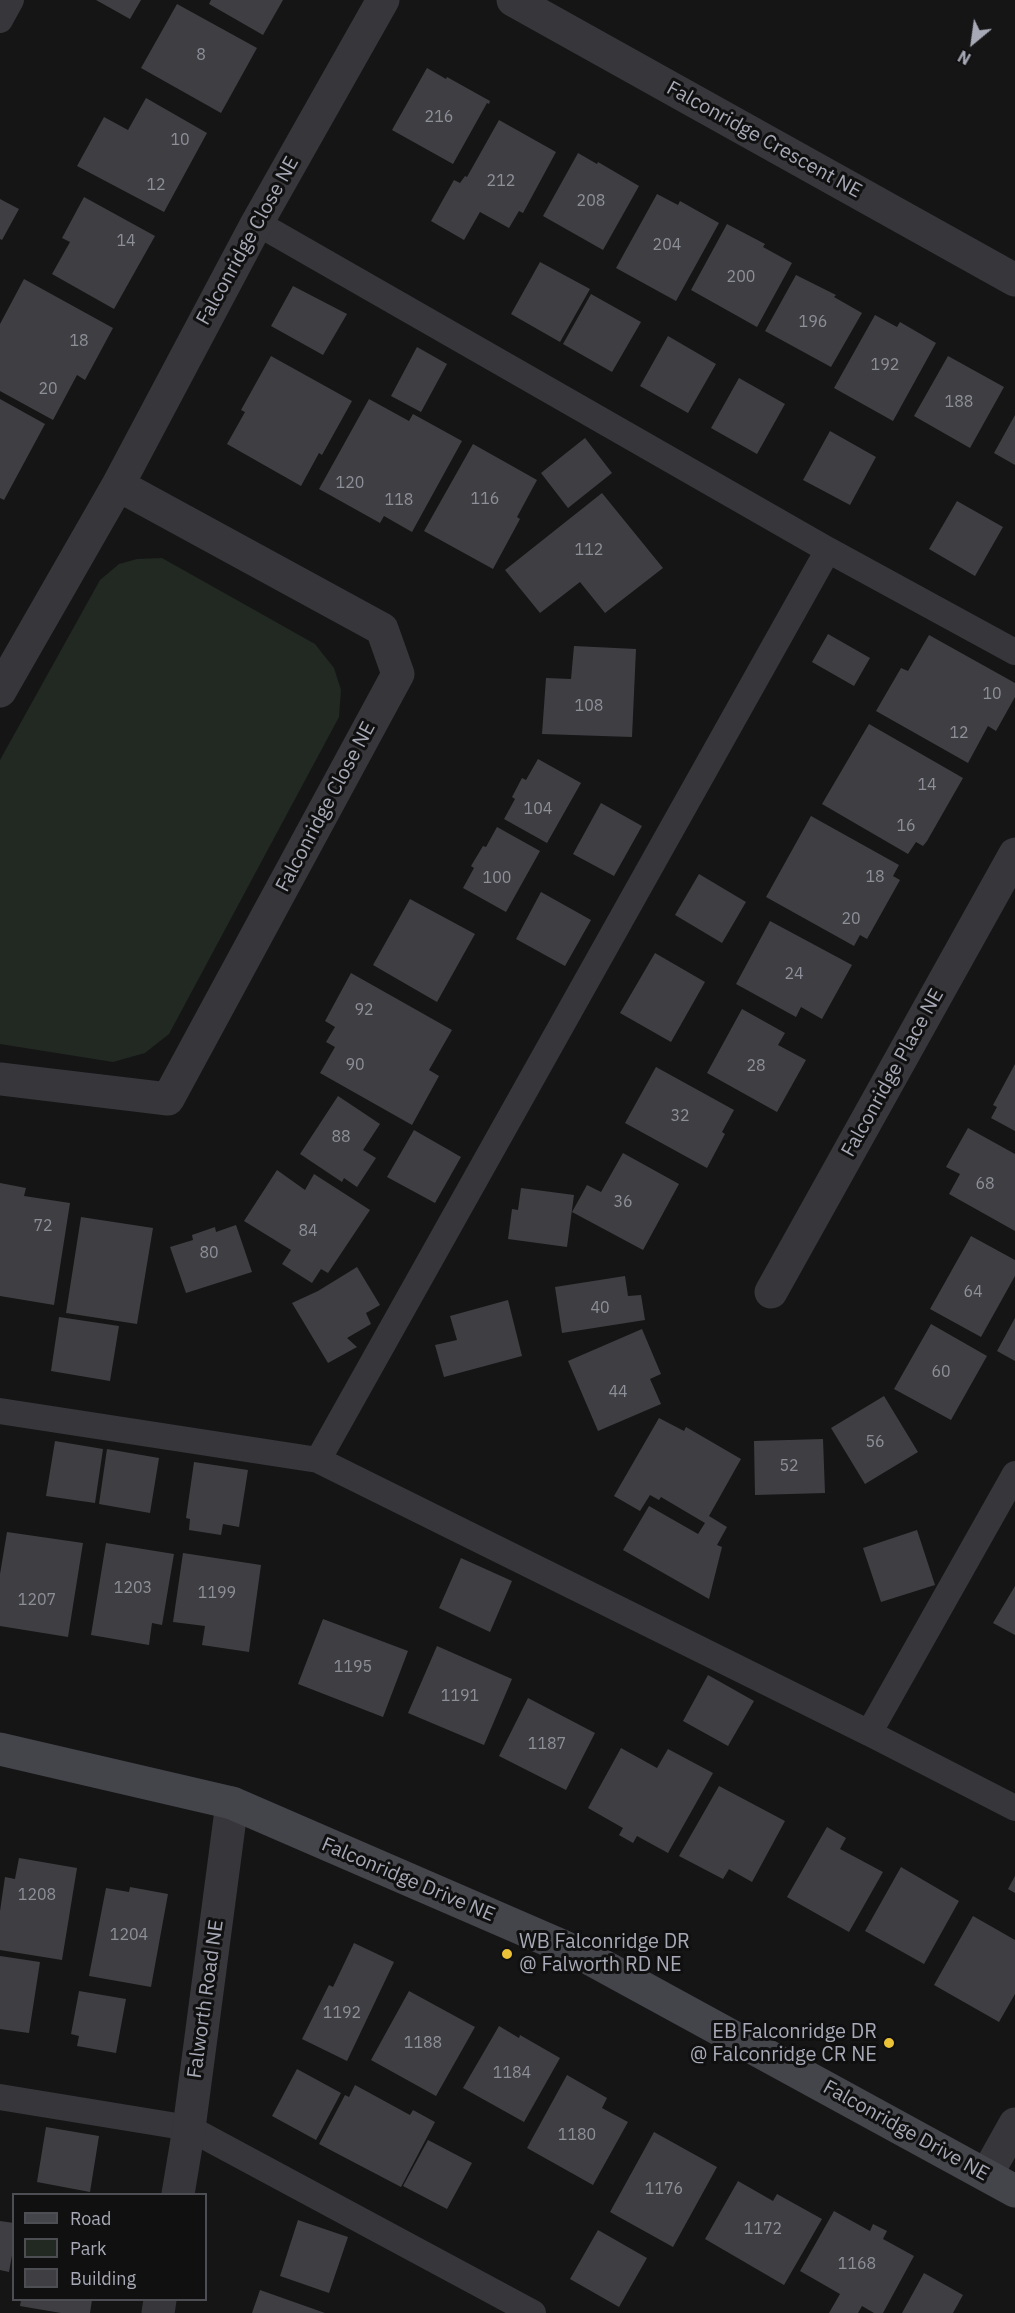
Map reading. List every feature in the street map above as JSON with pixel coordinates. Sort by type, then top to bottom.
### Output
[{"type":"street","name":"Falconridge Close NE","points":[[0,691],[118,484],[257,223],[383,0]]},
{"type":"street","name":"Falconridge Crescent NE","points":[[513,0],[1015,280]]},
{"type":"street","name":"Falconridge Close NE","points":[[0,1079],[168,1099],[398,674],[382,629],[118,484]]},
{"type":"street","name":"Falconridge Place NE","points":[[771,1292],[1015,854]]},
{"type":"street","name":"Falconridge Drive NE","points":[[0,1749],[232,1803],[585,1956],[1015,2190]]},
{"type":"street","name":"Falworth Road NE","points":[[178,2193],[189,2128],[232,1803]]},
{"type":"street","points":[[987,2174],[1015,2124]]},
{"type":"lane","points":[[0,20],[11,0]]},
{"type":"lane","points":[[257,223],[828,550],[1015,652]]},
{"type":"lane","points":[[318,1461],[828,550]]},
{"type":"lane","points":[[0,1411],[318,1461],[869,1733],[1015,1809]]},
{"type":"lane","points":[[869,1733],[1015,1474]]},
{"type":"lane","points":[[0,2097],[189,2128],[533,2313]]},
{"type":"green space","points":[[162,558],[315,644],[334,668],[341,690],[339,717],[169,1034],[145,1053],[113,1062],[0,1044],[0,760],[100,580],[119,564],[137,559]]},
{"type":"building","points":[[96,0],[141,0],[130,19]]},
{"type":"building","points":[[211,0],[283,0],[263,35],[209,4]]},
{"type":"building","points":[[177,4],[257,48],[221,113],[141,68]]},
{"type":"building","points":[[427,68],[490,101],[453,164],[392,130]]},
{"type":"building","points":[[146,98],[207,133],[164,212],[77,166],[104,117],[128,130]]},
{"type":"building","points":[[499,120],[556,152],[523,213],[519,211],[509,228],[480,212],[464,240],[431,221],[454,180],[460,183],[465,176],[467,177]]},
{"type":"building","points":[[578,153],[639,186],[603,250],[543,216]]},
{"type":"building","points":[[657,194],[678,205],[680,201],[719,223],[676,301],[616,268]]},
{"type":"building","points":[[84,197],[155,236],[114,309],[52,274],[70,242],[62,238]]},
{"type":"building","points":[[0,199],[19,209],[2,240],[0,239]]},
{"type":"building","points":[[727,224],[765,244],[763,247],[792,263],[757,327],[691,290]]},
{"type":"building","points":[[540,262],[590,289],[560,342],[511,314]]},
{"type":"building","points":[[796,275],[836,295],[834,297],[862,313],[831,367],[765,331]]},
{"type":"building","points":[[24,279],[113,328],[85,380],[77,375],[53,420],[0,391],[0,324]]},
{"type":"building","points":[[293,286],[347,314],[323,355],[271,326]]},
{"type":"building","points":[[591,294],[641,322],[612,372],[563,344]]},
{"type":"building","points":[[875,315],[897,327],[900,322],[936,343],[893,421],[834,388]]},
{"type":"building","points":[[668,336],[716,364],[688,413],[640,386]]},
{"type":"building","points":[[417,347],[447,364],[421,412],[391,396]]},
{"type":"building","points":[[271,356],[352,401],[322,455],[319,453],[301,486],[227,444],[245,412],[241,410]]},
{"type":"building","points":[[948,356],[1004,387],[970,448],[914,416]]},
{"type":"building","points":[[739,378],[785,404],[757,454],[711,428]]},
{"type":"building","points":[[0,399],[45,424],[4,500],[0,498]]},
{"type":"building","points":[[369,399],[409,421],[413,414],[462,441],[412,532],[384,516],[380,523],[319,489]]},
{"type":"building","points":[[1015,415],[1015,465],[994,453]]},
{"type":"building","points":[[830,431],[876,457],[850,505],[803,480]]},
{"type":"building","points":[[585,438],[612,473],[568,508],[541,473]]},
{"type":"building","points":[[473,444],[537,480],[517,517],[520,519],[493,569],[424,531]]},
{"type":"building","points":[[602,493],[663,568],[605,613],[580,582],[540,613],[505,570]]},
{"type":"building","points":[[957,501],[1003,527],[975,576],[929,549]]},
{"type":"building","points":[[828,634],[870,658],[854,686],[812,662]]},
{"type":"building","points":[[929,635],[1015,683],[1015,697],[996,731],[988,726],[968,763],[876,711],[901,668],[908,671]]},
{"type":"building","points":[[574,646],[636,649],[632,737],[542,734],[546,678],[571,679]]},
{"type":"building","points":[[869,724],[963,778],[927,841],[923,846],[916,842],[908,854],[822,804]]},
{"type":"building","points":[[538,759],[581,783],[547,843],[504,819],[515,799],[512,797],[522,778],[526,780]]},
{"type":"building","points":[[601,803],[642,826],[614,876],[573,854]]},
{"type":"building","points":[[811,816],[899,865],[893,876],[900,880],[867,939],[860,935],[854,946],[766,897]]},
{"type":"building","points":[[497,827],[540,851],[506,912],[463,888],[474,868],[471,866],[483,846],[486,847]]},
{"type":"building","points":[[699,874],[746,902],[722,943],[675,915]]},
{"type":"building","points":[[541,892],[591,920],[565,966],[516,939]]},
{"type":"building","points":[[410,899],[475,934],[437,1002],[373,965]]},
{"type":"building","points":[[770,921],[852,965],[822,1019],[801,1007],[796,1017],[736,984]]},
{"type":"building","points":[[655,953],[705,982],[671,1042],[620,1013]]},
{"type":"building","points":[[351,973],[452,1030],[429,1070],[439,1076],[412,1125],[320,1073],[335,1047],[326,1042],[335,1027],[325,1021]]},
{"type":"building","points":[[742,1009],[785,1033],[778,1045],[806,1060],[777,1112],[707,1073]]},
{"type":"building","points":[[1015,1064],[1015,1131],[991,1118],[997,1107],[993,1105]]},
{"type":"building","points":[[656,1067],[734,1110],[722,1132],[725,1134],[707,1168],[625,1123]]},
{"type":"building","points":[[338,1096],[380,1124],[363,1150],[376,1158],[357,1187],[344,1178],[342,1182],[300,1154]]},
{"type":"building","points":[[968,1128],[1015,1154],[1015,1231],[949,1194],[960,1174],[946,1167]]},
{"type":"building","points":[[414,1130],[461,1157],[435,1203],[387,1177]]},
{"type":"building","points":[[623,1153],[679,1184],[643,1250],[572,1212],[587,1185],[601,1192]]},
{"type":"building","points":[[277,1170],[305,1190],[314,1174],[370,1210],[328,1273],[321,1269],[312,1283],[282,1264],[291,1250],[244,1221]]},
{"type":"building","points":[[0,1183],[26,1188],[24,1196],[70,1203],[54,1305],[0,1296]]},
{"type":"building","points":[[521,1188],[574,1195],[567,1247],[508,1239],[512,1209],[518,1210]]},
{"type":"building","points":[[81,1217],[153,1228],[137,1324],[66,1313]]},
{"type":"building","points":[[236,1225],[252,1272],[186,1293],[170,1247],[193,1240],[192,1235],[215,1227],[216,1232]]},
{"type":"building","points":[[971,1236],[1015,1260],[1015,1276],[981,1337],[930,1309]]},
{"type":"building","points":[[357,1267],[380,1305],[366,1313],[371,1324],[347,1338],[357,1347],[328,1363],[292,1303],[318,1291]]},
{"type":"building","points":[[625,1276],[628,1296],[641,1295],[645,1320],[562,1333],[555,1287]]},
{"type":"building","points":[[508,1300],[522,1356],[444,1377],[435,1345],[457,1340],[450,1316]]},
{"type":"building","points":[[59,1317],[119,1326],[110,1381],[51,1371]]},
{"type":"building","points":[[1015,1318],[1015,1361],[997,1351]]},
{"type":"building","points":[[931,1324],[987,1356],[951,1420],[894,1389]]},
{"type":"building","points":[[642,1329],[661,1374],[650,1379],[661,1404],[598,1431],[568,1361]]},
{"type":"building","points":[[884,1396],[918,1452],[865,1484],[831,1428]]},
{"type":"building","points":[[659,1418],[684,1431],[686,1427],[741,1459],[709,1516],[727,1527],[717,1545],[722,1547],[709,1599],[623,1550],[649,1506],[698,1534],[705,1523],[661,1497],[659,1500],[650,1495],[640,1511],[614,1496]]},
{"type":"building","points":[[823,1439],[825,1493],[755,1495],[754,1441]]},
{"type":"building","points":[[55,1441],[103,1449],[95,1503],[46,1496]]},
{"type":"building","points":[[107,1449],[159,1458],[150,1513],[99,1504]]},
{"type":"building","points":[[194,1462],[248,1470],[239,1527],[223,1524],[221,1535],[189,1530],[190,1519],[186,1518]]},
{"type":"building","points":[[917,1530],[935,1585],[881,1602],[863,1548]]},
{"type":"building","points":[[7,1532],[83,1543],[68,1637],[0,1626],[0,1574]]},
{"type":"building","points":[[106,1543],[174,1554],[162,1625],[152,1623],[149,1645],[91,1635]]},
{"type":"building","points":[[183,1553],[261,1565],[249,1652],[202,1645],[205,1626],[173,1622]]},
{"type":"building","points":[[461,1558],[512,1581],[490,1632],[439,1608]]},
{"type":"building","points":[[1015,1586],[1015,1635],[993,1623]]},
{"type":"building","points":[[323,1619],[408,1651],[383,1717],[298,1684]]},
{"type":"building","points":[[437,1646],[512,1679],[484,1745],[408,1713]]},
{"type":"building","points":[[708,1675],[754,1701],[728,1746],[683,1721]]},
{"type":"building","points":[[528,1698],[595,1733],[566,1790],[499,1756]]},
{"type":"building","points":[[621,1748],[657,1768],[668,1749],[713,1773],[668,1853],[637,1836],[633,1843],[619,1835],[623,1828],[588,1808]]},
{"type":"building","points":[[719,1786],[785,1821],[752,1882],[729,1869],[723,1879],[679,1856]]},
{"type":"building","points":[[827,1827],[846,1838],[840,1849],[883,1872],[849,1932],[787,1897]]},
{"type":"building","points":[[19,1858],[77,1868],[62,1960],[0,1950],[0,1911],[5,1877],[15,1879]]},
{"type":"building","points":[[901,1867],[959,1901],[924,1964],[865,1931]]},
{"type":"building","points":[[1015,1876],[1015,1893],[1008,1889]]},
{"type":"building","points":[[130,1887],[168,1894],[151,1987],[89,1976],[106,1888],[129,1892]]},
{"type":"building","points":[[973,1916],[1015,1940],[1015,1994],[999,2022],[934,1985]]},
{"type":"building","points":[[354,1943],[394,1962],[347,2061],[302,2039],[329,1985],[333,1987]]},
{"type":"building","points":[[0,1956],[40,1962],[29,2033],[0,2029]]},
{"type":"building","points":[[79,1991],[126,1999],[116,2053],[77,2046],[79,2036],[71,2034]]},
{"type":"building","points":[[409,1991],[475,2027],[436,2096],[371,2060]]},
{"type":"building","points":[[499,2026],[560,2058],[524,2122],[463,2088]]},
{"type":"building","points":[[297,2069],[341,2093],[316,2140],[272,2116]]},
{"type":"building","points":[[567,2075],[607,2098],[602,2108],[628,2122],[593,2185],[527,2148]]},
{"type":"building","points":[[355,2085],[410,2115],[413,2110],[435,2122],[401,2187],[319,2144],[345,2095],[349,2097]]},
{"type":"building","points":[[46,2127],[99,2136],[90,2192],[37,2182]]},
{"type":"building","points":[[654,2132],[717,2167],[673,2247],[610,2212]]},
{"type":"building","points":[[428,2140],[472,2163],[447,2209],[403,2186]]},
{"type":"building","points":[[738,2181],[773,2201],[777,2194],[822,2219],[784,2285],[705,2239]]},
{"type":"building","points":[[834,2211],[870,2231],[873,2224],[887,2231],[883,2239],[914,2256],[883,2313],[874,2313],[862,2306],[858,2313],[829,2313],[840,2294],[800,2271]]},
{"type":"building","points":[[298,2220],[348,2237],[329,2293],[280,2276]]},
{"type":"building","points":[[0,2221],[12,2223],[12,2255],[9,2272],[0,2270]]},
{"type":"building","points":[[598,2230],[647,2258],[619,2307],[570,2279]]},
{"type":"building","points":[[924,2273],[963,2295],[953,2313],[902,2313]]},
{"type":"building","points":[[260,2290],[325,2313],[252,2313]]},
{"type":"building","points":[[21,2301],[92,2301],[90,2313],[61,2313],[20,2306]]},
{"type":"place","name":"WB Falconridge DR @ Falworth RD NE","points":[[507,1954]]},
{"type":"place","name":"EB Falconridge DR @ Falconridge CR NE","points":[[889,2043]]}]
